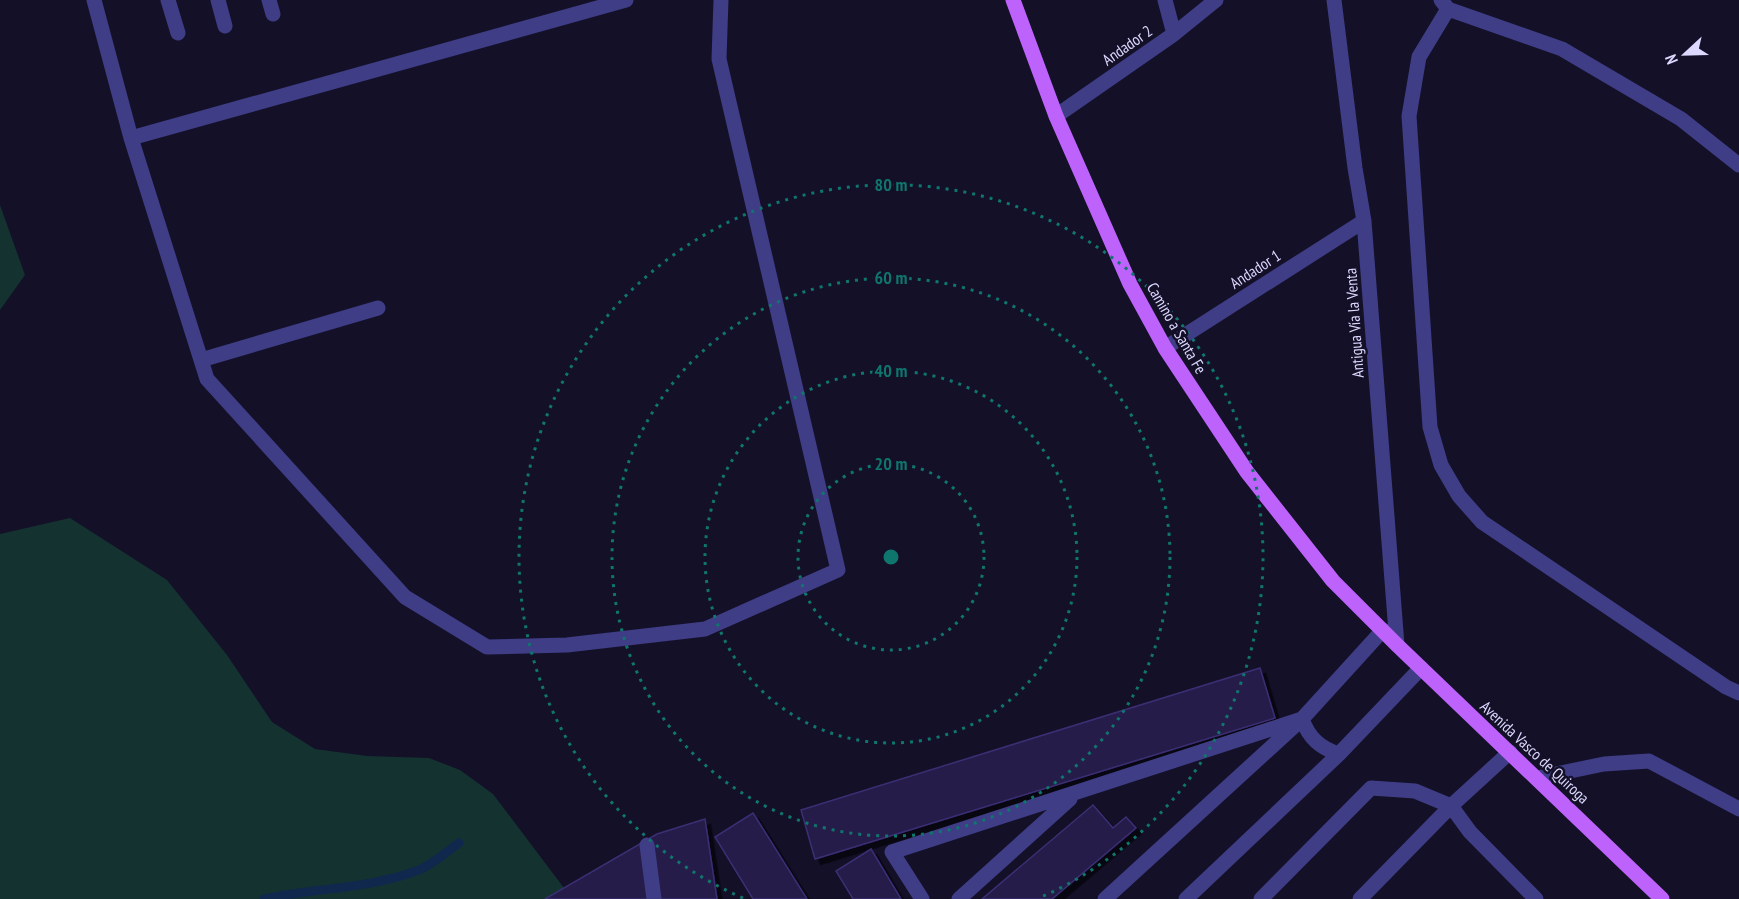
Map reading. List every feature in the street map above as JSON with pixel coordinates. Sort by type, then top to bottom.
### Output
[{"type":"main road","name":"Camino a Santa Fe","points":[[1013,0],[1056,116],[1130,284],[1165,348],[1247,472],[1334,581],[1383,630]]},
{"type":"main road","name":"Avenida Vasco de Quiroga","points":[[1383,630],[1662,899]]},
{"type":"street","points":[[94,0],[131,138],[207,379],[405,597],[487,647],[567,645],[705,629],[838,570],[719,59],[722,0]]},
{"type":"street","points":[[168,0],[178,33]]},
{"type":"street","points":[[218,0],[225,26]]},
{"type":"street","points":[[131,138],[626,0]]},
{"type":"street","points":[[1165,0],[1173,34]]},
{"type":"street","name":"Andador 2","points":[[1056,116],[1173,34],[1216,0]]},
{"type":"street","name":"Antigua Vía la Venta","points":[[1334,0],[1355,168],[1365,221],[1397,645]]},
{"type":"street","points":[[1739,165],[1681,119],[1562,49],[1444,4],[1419,57],[1409,116],[1430,427],[1442,465],[1459,496],[1482,522],[1726,687],[1739,693]]},
{"type":"street","name":"Andador 1","points":[[1165,348],[1365,221]]},
{"type":"street","points":[[201,360],[378,308]]},
{"type":"street","points":[[1105,899],[1302,719],[1383,630]]},
{"type":"street","points":[[1186,899],[1339,753],[1421,668]]},
{"type":"street","points":[[1302,719],[1307,732],[1316,742],[1326,750],[1339,753]]},
{"type":"street","points":[[922,899],[892,852],[1302,719]]},
{"type":"street","points":[[1360,899],[1451,806],[1510,752]]},
{"type":"street","points":[[1537,778],[1604,764],[1649,761],[1739,809]]},
{"type":"street","points":[[1261,899],[1371,788],[1415,791],[1451,806],[1470,832],[1536,899]]},
{"type":"street","points":[[959,899],[1076,794]]},
{"type":"street","points":[[647,845],[654,899]]},
{"type":"green space","points":[[0,205],[25,275],[0,310]]},
{"type":"green space","points":[[70,518],[167,580],[227,655],[272,722],[315,749],[367,756],[429,758],[460,770],[493,794],[564,888],[545,899],[0,899],[0,534]]},
{"type":"building","points":[[1260,668],[1275,718],[815,859],[801,810]]},
{"type":"building","points":[[1093,805],[1113,828],[1126,817],[1136,828],[1052,899],[982,899]]},
{"type":"building","points":[[753,813],[807,899],[753,899],[715,837]]},
{"type":"building","points":[[705,819],[717,899],[545,899],[657,834]]},
{"type":"building","points":[[871,849],[901,899],[853,899],[836,871]]},
{"type":"waterway","points":[[264,899],[360,885],[397,877],[427,866],[459,843]]}]
